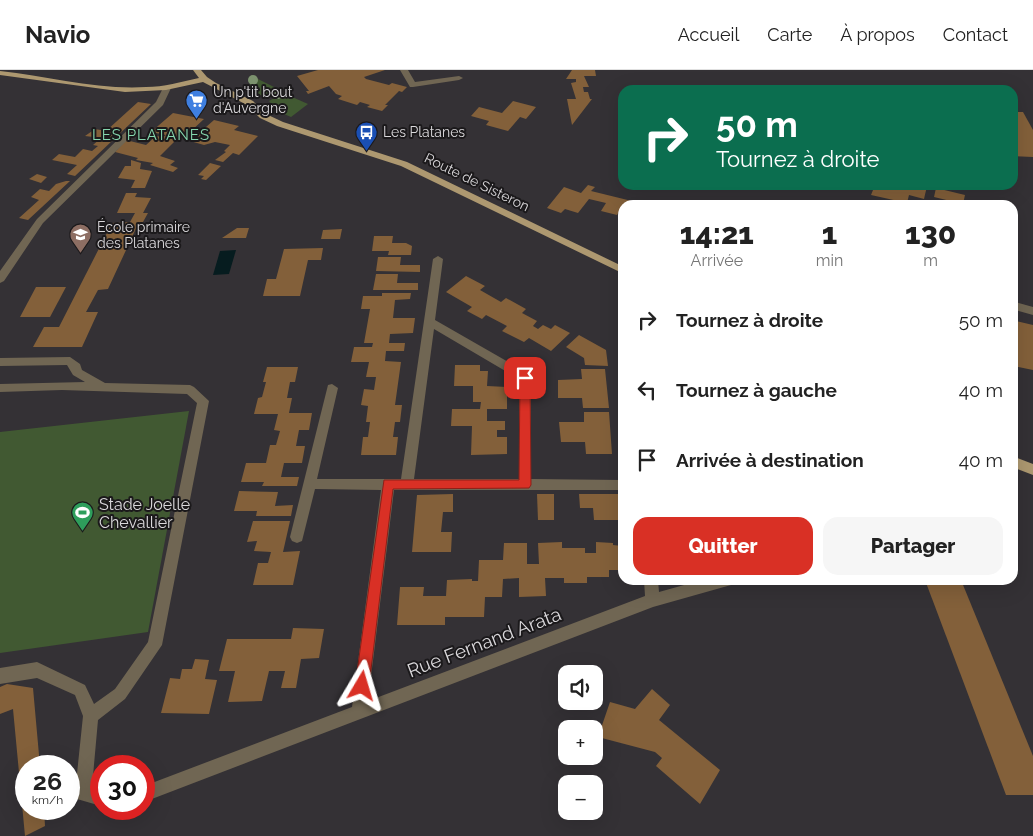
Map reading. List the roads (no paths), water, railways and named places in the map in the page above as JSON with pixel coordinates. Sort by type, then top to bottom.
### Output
[{"type":"main road","points":[[0,73],[136,90],[167,88],[204,78],[197,70]]},
{"type":"main road","name":"Route de Sisteron","points":[[204,78],[250,103],[263,116],[280,124],[404,164],[618,268]]},
{"type":"main road","points":[[1018,463],[1033,470]]},
{"type":"street","points":[[404,70],[413,85],[460,78]]},
{"type":"street","points":[[0,279],[40,221],[160,102],[167,88]]},
{"type":"street","points":[[407,484],[438,259]]},
{"type":"street","points":[[1018,307],[1033,312]]},
{"type":"street","points":[[430,322],[525,378],[525,485]]},
{"type":"street","points":[[0,362],[70,361],[76,367],[77,372],[105,389]]},
{"type":"street","points":[[0,388],[62,386],[105,389],[190,390],[203,401],[155,645],[120,694],[91,716]]},
{"type":"street","points":[[297,538],[332,388]]},
{"type":"street","points":[[310,484],[618,485]]},
{"type":"street","points":[[359,712],[388,484]]},
{"type":"street","points":[[652,585],[653,600]]},
{"type":"street","name":"Rue Fernand Arata","points":[[155,790],[653,600],[708,585]]},
{"type":"street","points":[[0,676],[37,670],[80,690],[91,716],[83,793],[90,795]]},
{"type":"water","points":[[236,250],[229,274],[213,275],[220,251]]},
{"type":"place","name":"Un p'tit bout d'Auvergne","points":[[197,119]]},
{"type":"place","name":"Les Platanes","points":[[367,151]]},
{"type":"place","name":"École primaire des Platanes","points":[[81,254]]},
{"type":"place","name":"Stade Joelle Chevallier","points":[[83,532]]},
{"type":"district","name":"LES PLATANES","points":[[151,135]]}]
